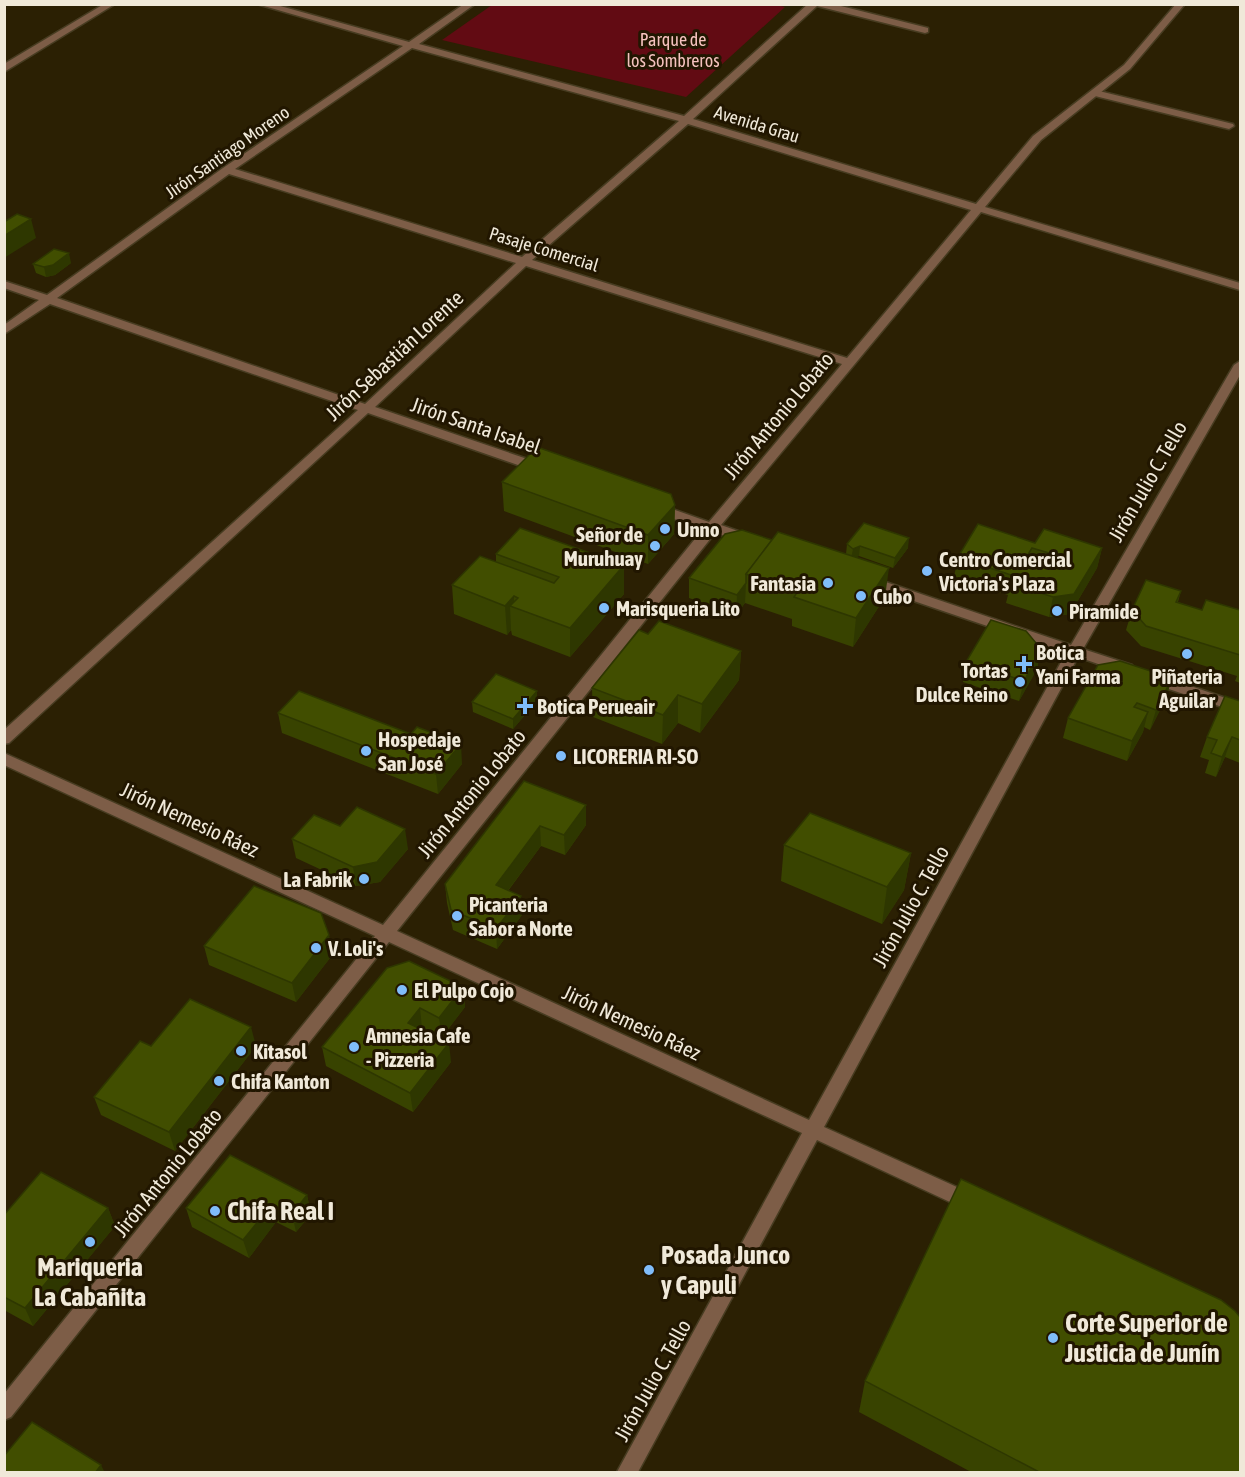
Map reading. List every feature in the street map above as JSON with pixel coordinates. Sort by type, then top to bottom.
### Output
[{"type":"street","points":[[4,69],[111,4]]},
{"type":"street","name":"Avenida Grau","points":[[261,4],[686,120],[1240,286]]},
{"type":"street","name":"Jirón Santiago Moreno","points":[[4,331],[227,170],[471,4]]},
{"type":"street","name":"Jirón Sebastián Lorente","points":[[4,739],[367,408],[523,262],[686,120],[814,4]]},
{"type":"street","points":[[820,4],[925,30]]},
{"type":"street","name":"Jirón Antonio Lobato","points":[[4,1410],[712,527],[849,362],[1037,138],[1127,67],[1181,4]]},
{"type":"street","points":[[1095,93],[1228,126]]},
{"type":"street","name":"Pasaje Comercial","points":[[227,170],[849,362]]},
{"type":"street","name":"Jirón Santa Isabel","points":[[4,284],[556,473]]},
{"type":"street","name":"Jirón Julio C. Tello","points":[[627,1473],[1074,651],[1240,365]]},
{"type":"street","points":[[645,504],[758,542]]},
{"type":"street","points":[[859,578],[1240,708]]},
{"type":"street","name":"Jirón Nemesio Ráez","points":[[4,758],[984,1208]]},
{"type":"green space","name":"Parque de los Sombreros","points":[[492,5],[777,5],[785,7],[686,97],[442,40]]},
{"type":"building","points":[[17,214],[31,219],[4,236],[4,222]]},
{"type":"building","points":[[54,249],[69,253],[53,265],[44,267],[33,264]]},
{"type":"building","points":[[537,447],[671,494],[675,505],[648,535],[502,482]]},
{"type":"building","points":[[864,523],[909,538],[895,558],[860,546],[853,549],[847,544]]},
{"type":"building","points":[[978,524],[1035,543],[1044,529],[1102,548],[1074,594],[1053,597],[1010,583],[1014,576],[987,567],[989,564],[958,557]],"holes":[[[1032,548],[1049,553],[1044,561],[1027,556]]]},
{"type":"building","points":[[520,528],[624,565],[570,628],[510,606],[518,598],[514,596],[505,606],[452,585],[480,556],[554,583],[559,577],[496,554]]},
{"type":"building","points":[[742,530],[772,540],[746,574],[746,583],[737,595],[689,578],[725,534]]},
{"type":"building","points":[[778,532],[889,568],[856,618],[794,597],[798,591],[746,574]]},
{"type":"building","points":[[1146,580],[1181,591],[1176,602],[1202,610],[1206,600],[1240,610],[1240,655],[1146,626],[1132,610]]},
{"type":"building","points":[[991,620],[1026,631],[1041,649],[1024,681],[966,662]]},
{"type":"building","points":[[659,621],[741,651],[702,704],[678,695],[663,715],[592,688],[639,630],[648,634]]},
{"type":"building","points":[[1120,661],[1172,678],[1156,710],[1137,703],[1134,707],[1148,712],[1132,741],[1068,718],[1098,665]]},
{"type":"building","points":[[496,674],[537,691],[513,719],[472,702]]},
{"type":"building","points":[[299,691],[411,734],[417,727],[461,744],[436,774],[278,713]]},
{"type":"building","points":[[1225,696],[1240,701],[1240,740],[1232,737],[1222,757],[1211,753],[1217,740],[1207,737]]},
{"type":"building","points":[[524,781],[586,805],[564,835],[540,826],[496,885],[521,896],[496,929],[451,910],[445,884]]},
{"type":"building","points":[[357,807],[405,829],[377,862],[353,867],[292,839],[314,815],[340,826]]},
{"type":"building","points":[[810,813],[911,853],[887,887],[784,845]]},
{"type":"building","points":[[254,886],[321,913],[329,935],[292,983],[204,946]]},
{"type":"building","points":[[409,961],[463,987],[439,1018],[420,1008],[408,1023],[449,1043],[410,1093],[322,1047],[387,968]]},
{"type":"building","points":[[190,999],[251,1027],[169,1132],[94,1097],[140,1041],[151,1046]]},
{"type":"building","points":[[230,1155],[307,1195],[292,1214],[272,1204],[243,1240],[186,1208]]},
{"type":"building","points":[[41,1172],[108,1208],[25,1308],[4,1297],[4,1215]]},
{"type":"building","name":"Corte Superior de Justicia de Junín","points":[[961,1179],[1221,1300],[1235,1311],[1240,1317],[1240,1473],[1041,1473],[865,1381]]},
{"type":"building","points":[[32,1422],[101,1465],[95,1473],[4,1473],[4,1456]]},
{"type":"place","name":"Unno","points":[[665,529]]},
{"type":"place","name":"Señor de Muruhuay","points":[[655,546]]},
{"type":"place","name":"Centro Comercial Victoria's Plaza","points":[[927,571]]},
{"type":"place","name":"Fantasia","points":[[828,583]]},
{"type":"place","name":"Cubo","points":[[861,596]]},
{"type":"place","name":"Marisqueria Lito","points":[[604,608]]},
{"type":"place","name":"Piramide","points":[[1057,611]]},
{"type":"place","name":"Piñateria Aguilar","points":[[1187,654]]},
{"type":"place","name":"Botica Yani Farma","points":[[1024,664]]},
{"type":"place","name":"Tortas Dulce Reino","points":[[1020,682]]},
{"type":"place","name":"Botica Perueair","points":[[525,706]]},
{"type":"place","name":"Hospedaje San José","points":[[366,751]]},
{"type":"place","name":"LICORERIA RI-SO","points":[[561,756]]},
{"type":"place","name":"La Fabrik","points":[[364,879]]},
{"type":"place","name":"Picanteria Sabor a Norte","points":[[457,916]]},
{"type":"place","name":"V. Loli's","points":[[316,948]]},
{"type":"place","name":"El Pulpo Cojo","points":[[402,990]]},
{"type":"place","name":"Amnesia Cafe - Pizzeria","points":[[354,1047]]},
{"type":"place","name":"Kitasol","points":[[241,1051]]},
{"type":"place","name":"Chifa Kanton","points":[[219,1081]]},
{"type":"place","name":"Chifa Real I","points":[[215,1211]]},
{"type":"place","name":"Mariqueria La Cabañita","points":[[90,1242]]},
{"type":"place","name":"Posada Junco y Capuli","points":[[649,1270]]},
{"type":"place","name":"Corte Superior de Justicia de Junín","points":[[1053,1338]]}]
